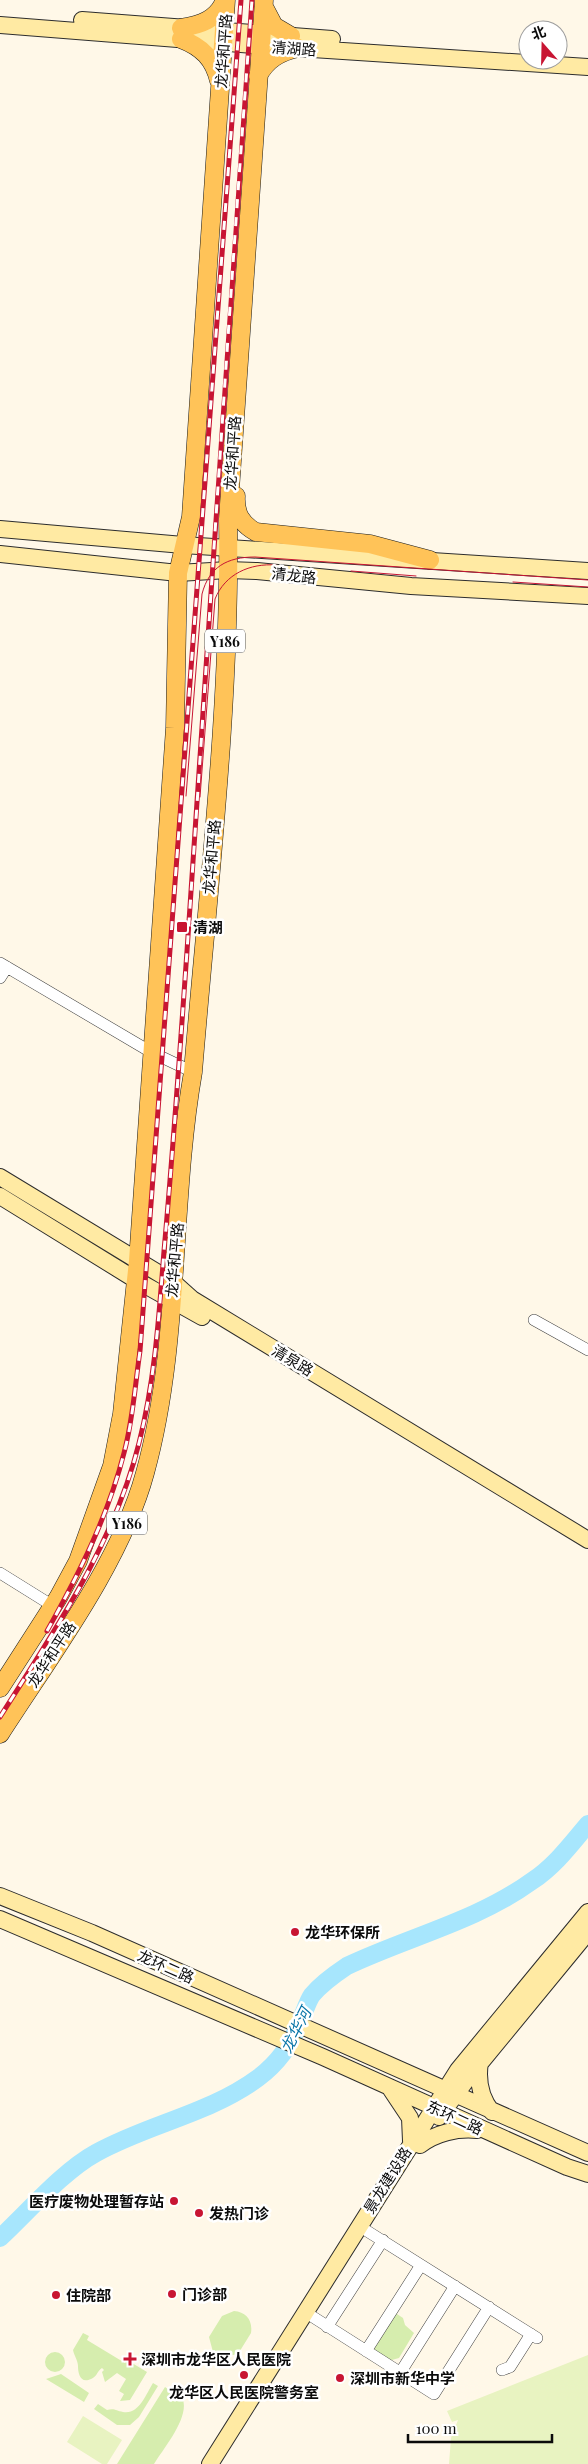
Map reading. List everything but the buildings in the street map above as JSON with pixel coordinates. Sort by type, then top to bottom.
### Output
[{"type":"main road","points":[[220,87],[214,66],[209,58],[202,50],[181,34],[193,26],[210,19],[226,0]]},
{"type":"main road","name":"龙华和平路","points":[[0,1688],[53,1606],[78,1561],[112,1466],[122,1414],[138,1261],[151,1052],[175,728],[178,573],[191,517],[226,0]]},
{"type":"main road","points":[[258,76],[262,68],[295,42],[274,26],[265,11],[264,1]]},
{"type":"main road","name":"龙华和平路","points":[[0,1734],[97,1581],[129,1519],[145,1474],[162,1384],[173,1282],[185,1120],[194,1072],[220,741],[232,454],[264,1]]},
{"type":"main road","name":"清湖路","points":[[0,13],[181,34]]},
{"type":"main road","name":"清湖路","points":[[0,25],[295,42],[518,52]]},
{"type":"main road","name":"清湖路","points":[[295,42],[588,67]]},
{"type":"main road","points":[[568,56],[588,57]]},
{"type":"main road","points":[[232,454],[236,471],[236,507],[240,519],[249,528],[269,535],[370,544],[430,560]]},
{"type":"main road","name":"清龙路","points":[[0,529],[183,545],[228,546],[588,571]]},
{"type":"main road","name":"清龙路","points":[[0,554],[178,573],[228,570],[411,586],[588,596]]},
{"type":"main road","name":"清泉路","points":[[0,1177],[173,1282],[192,1299],[588,1540]]},
{"type":"main road","name":"清泉路","points":[[0,1196],[588,1552]]},
{"type":"main road","name":"龙环二路","points":[[0,1896],[92,1933],[330,2039]]},
{"type":"main road","name":"景龙建设路","points":[[450,2092],[458,2070],[588,1912]]},
{"type":"main road","name":"龙环二路","points":[[0,1919],[323,2057]]},
{"type":"main road","name":"景龙建设路","points":[[210,2464],[450,2092],[480,2062],[588,1932]]},
{"type":"main road","name":"东环二路","points":[[330,2039],[588,2153]]},
{"type":"main road","name":"东环二路","points":[[323,2057],[485,2131],[588,2174]]},
{"type":"main road","points":[[480,2062],[479,2087],[484,2101],[492,2112]]},
{"type":"main road","points":[[389,2086],[399,2098],[410,2118],[416,2143],[452,2131],[485,2131]]},
{"type":"main road","name":"景龙建设路","points":[[221,2464],[367,2231],[416,2143]]},
{"type":"street","points":[[0,978],[3,965],[151,1052],[194,1072]]},
{"type":"street","points":[[534,1320],[588,1350]]},
{"type":"street","points":[[0,1573],[53,1606]]},
{"type":"street","points":[[367,2231],[534,2336],[510,2367],[502,2370]]},
{"type":"street","points":[[328,2327],[383,2240]]},
{"type":"street","points":[[366,2351],[421,2264]]},
{"type":"street","points":[[400,2372],[455,2286]]},
{"type":"street","points":[[313,2318],[434,2394],[489,2307]]},
{"type":"green space","points":[[234,2311],[248,2317],[251,2324],[251,2333],[238,2354],[223,2357],[213,2352],[209,2337],[222,2316]]},
{"type":"green space","points":[[397,2314],[403,2318],[405,2325],[414,2333],[399,2358],[388,2361],[371,2350],[389,2317]]},
{"type":"green space","points":[[83,2333],[89,2336],[87,2340],[125,2363],[127,2360],[147,2372],[130,2400],[120,2401],[124,2394],[119,2391],[126,2379],[117,2373],[105,2382],[102,2372],[104,2370],[102,2368],[91,2379],[84,2380],[80,2377],[73,2350]]},
{"type":"green space","points":[[55,2352],[62,2355],[65,2362],[62,2369],[55,2372],[48,2369],[45,2362],[48,2355]]},
{"type":"green space","points":[[588,2355],[588,2464],[449,2464],[451,2438],[458,2420],[452,2422],[447,2411]]},
{"type":"green space","points":[[61,2374],[89,2393],[84,2402],[46,2379]]},
{"type":"green space","points":[[153,2383],[158,2386],[139,2417],[130,2425],[117,2425],[94,2409],[98,2404],[107,2410],[114,2409],[129,2412],[138,2407]]},
{"type":"green space","points":[[165,2387],[183,2400],[184,2407],[179,2424],[169,2441],[154,2464],[117,2464]]},
{"type":"green space","points":[[83,2416],[122,2440],[107,2464],[102,2464],[67,2442]]},
{"type":"waterway","name":"龙华河","points":[[0,2238],[71,2170],[96,2153],[136,2134],[219,2101],[258,2078],[272,2066],[288,2046],[312,1995],[338,1972],[370,1956],[465,1918],[511,1895],[548,1869],[588,1824]]},
{"type":"tram line","points":[[186,796],[202,594],[209,577],[221,565],[236,559],[255,557],[588,580]]},
{"type":"tram line","points":[[200,797],[215,599],[225,583],[240,572],[257,566],[276,565]]},
{"type":"tram line","points":[[351,571],[416,576]]},
{"type":"tram line","points":[[513,582],[588,587]]},
{"type":"railway","points":[[47,1631],[92,1544],[110,1499],[124,1453],[134,1402],[140,1351],[241,0]]},
{"type":"railway","points":[[0,1717],[62,1619],[99,1551],[128,1480],[139,1443],[153,1371],[179,1064],[252,0]]},
{"type":"place","name":"清湖","points":[[182,927]]},
{"type":"place","name":"龙华环保所","points":[[295,1932]]},
{"type":"place","name":"医疗废物处理暂存站","points":[[174,2201]]},
{"type":"place","name":"发热门诊","points":[[199,2213]]},
{"type":"place","name":"门诊部","points":[[172,2294]]},
{"type":"place","name":"住院部","points":[[56,2295]]},
{"type":"place","name":"深圳市龙华区人民医院","points":[[130,2359]]},
{"type":"place","name":"龙华区人民医院警务室","points":[[244,2375]]},
{"type":"place","name":"深圳市新华中学","points":[[340,2378]]}]
